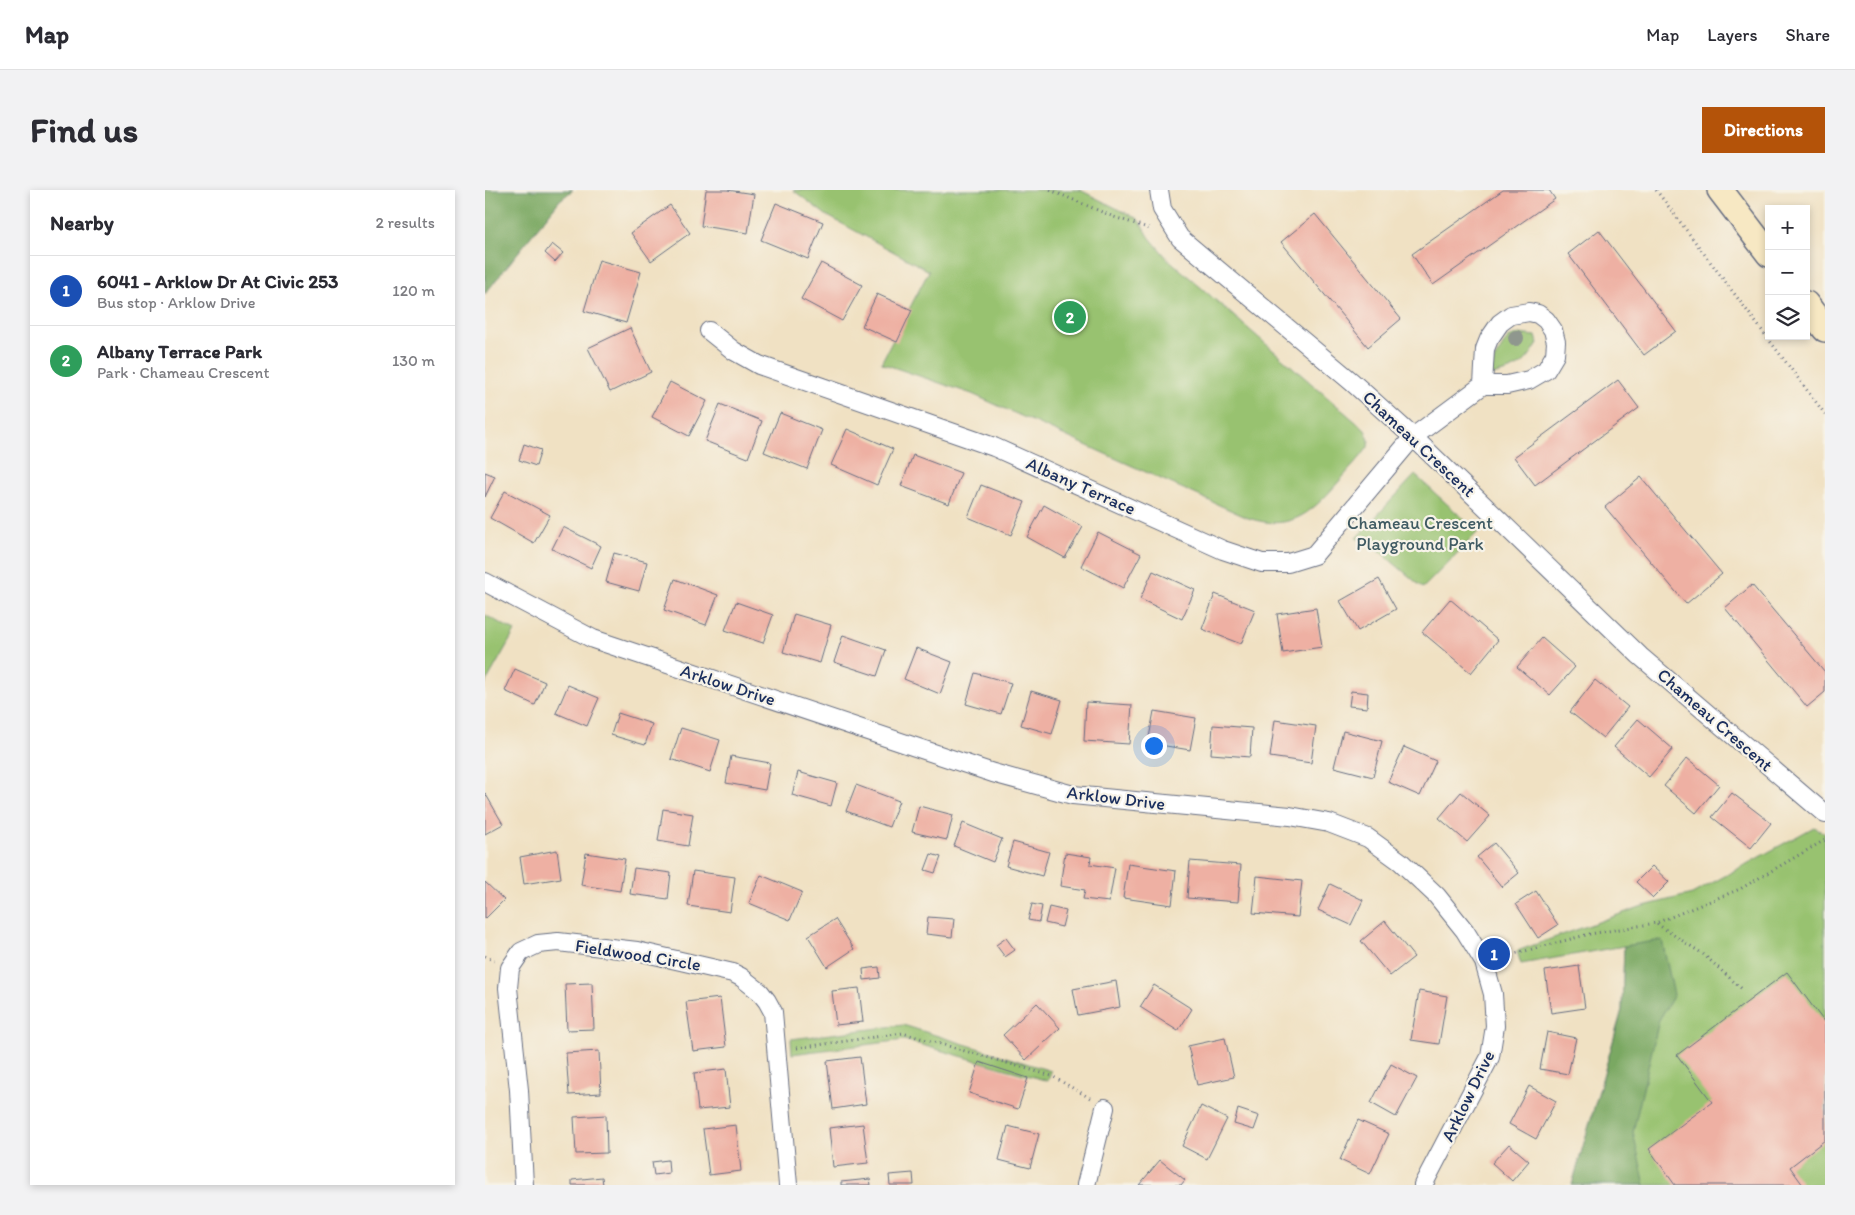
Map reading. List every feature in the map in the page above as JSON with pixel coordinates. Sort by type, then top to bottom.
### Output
[{"type":"main road","points":[[1720,190],[1766,250]]},
{"type":"main road","points":[[1810,309],[1825,328]]},
{"type":"street","name":"Chameau Crescent","points":[[1159,190],[1162,209],[1180,238],[1352,382],[1413,437],[1640,656],[1825,814]]},
{"type":"street","points":[[1529,312],[1538,314],[1546,320],[1553,330],[1556,342],[1555,355],[1546,370],[1529,380],[1507,385],[1483,385],[1485,349],[1489,339],[1500,323],[1511,315],[1529,312]]},
{"type":"street","name":"Albany Terrace","points":[[709,331],[734,351],[759,365],[994,447],[1223,550],[1262,563],[1288,563],[1313,555],[1413,437],[1483,385]]},
{"type":"street","name":"Arklow Drive","points":[[485,582],[593,639],[993,773],[1073,795],[1290,816],[1329,823],[1368,838],[1401,862],[1437,896],[1465,931],[1485,962],[1495,1007],[1495,1032],[1484,1071],[1423,1185]]},
{"type":"street","name":"Fieldwood Circle","points":[[524,1185],[519,1090],[508,988],[510,968],[518,955],[526,948],[538,944],[557,942],[637,951],[733,973],[749,983],[767,1001],[773,1012],[788,1185]]},
{"type":"street","points":[[1086,1185],[1105,1108]]},
{"type":"path","points":[[1050,190],[1114,218],[1180,238]]},
{"type":"path","points":[[1656,190],[1825,414]]},
{"type":"path","points":[[1485,962],[1590,934],[1656,923],[1740,889],[1825,840]]},
{"type":"path","points":[[1656,923],[1703,954],[1742,989]]},
{"type":"path","points":[[777,1051],[903,1033],[1052,1076],[1105,1108]]},
{"type":"green space","points":[[485,190],[573,190],[560,200],[485,294]]},
{"type":"green space","points":[[793,190],[1080,190],[1138,219],[1150,238],[1167,258],[1365,430],[1369,440],[1368,447],[1332,489],[1302,516],[1278,523],[1264,522],[1248,518],[972,394],[881,363],[929,271],[826,215]]},
{"type":"green space","points":[[1519,334],[1536,336],[1538,343],[1528,358],[1513,369],[1489,376],[1495,358],[1508,338]]},
{"type":"green space","name":"Chameau Crescent Playground Park","points":[[1415,475],[1478,532],[1423,588],[1371,544],[1356,538]]},
{"type":"green space","points":[[485,615],[515,631],[485,684]]},
{"type":"green space","points":[[1814,827],[1825,834],[1825,1185],[1572,1185],[1622,1010],[1624,946],[1521,964],[1517,951],[1640,907],[1692,894]]},
{"type":"green space","points":[[1662,940],[1674,995],[1659,1020],[1633,1132],[1645,1185],[1572,1185],[1622,1010],[1624,946]]},
{"type":"green space","points":[[903,1025],[1051,1071],[1048,1081],[904,1040],[792,1054],[791,1039]]},
{"type":"building","points":[[706,190],[727,190],[754,194],[748,233],[701,226]]},
{"type":"building","points":[[1503,190],[1549,190],[1555,199],[1433,285],[1412,254]]},
{"type":"building","points":[[776,203],[823,222],[808,259],[761,240]]},
{"type":"building","points":[[670,205],[690,233],[651,261],[631,233]]},
{"type":"building","points":[[1315,214],[1401,319],[1368,347],[1281,242]]},
{"type":"building","points":[[1599,230],[1676,331],[1644,355],[1568,254]]},
{"type":"building","points":[[552,244],[563,253],[555,262],[545,253]]},
{"type":"building","points":[[599,260],[641,272],[626,323],[584,311]]},
{"type":"building","points":[[821,263],[862,285],[842,321],[801,299]]},
{"type":"building","points":[[877,294],[912,310],[897,342],[862,326]]},
{"type":"building","points":[[630,328],[651,372],[610,392],[588,348]]},
{"type":"building","points":[[1618,380],[1639,408],[1535,485],[1514,457]]},
{"type":"building","points":[[670,382],[707,401],[689,436],[652,417]]},
{"type":"building","points":[[720,404],[762,421],[748,458],[705,441]]},
{"type":"building","points":[[780,413],[822,430],[807,469],[764,452]]},
{"type":"building","points":[[847,429],[893,449],[877,485],[831,465]]},
{"type":"building","points":[[524,444],[541,450],[536,466],[519,460]]},
{"type":"building","points":[[913,455],[961,473],[949,504],[901,486]]},
{"type":"building","points":[[485,472],[495,476],[485,497]]},
{"type":"building","points":[[1641,477],[1722,574],[1686,604],[1605,507]]},
{"type":"building","points":[[981,485],[1025,502],[1011,535],[968,517]]},
{"type":"building","points":[[505,491],[550,515],[534,543],[490,518]]},
{"type":"building","points":[[1044,505],[1083,527],[1065,558],[1027,537]]},
{"type":"building","points":[[563,527],[601,546],[591,568],[552,549]]},
{"type":"building","points":[[1098,532],[1141,554],[1123,588],[1081,566]]},
{"type":"building","points":[[614,553],[647,562],[639,591],[606,582]]},
{"type":"building","points":[[1153,571],[1195,590],[1182,619],[1140,599]]},
{"type":"building","points":[[675,579],[718,595],[706,625],[664,610]]},
{"type":"building","points":[[1379,579],[1396,609],[1358,631],[1340,601]]},
{"type":"building","points":[[1752,585],[1825,672],[1825,692],[1807,707],[1725,608]]},
{"type":"building","points":[[1215,594],[1255,610],[1241,644],[1202,629]]},
{"type":"building","points":[[1450,599],[1498,640],[1471,673],[1422,632]]},
{"type":"building","points":[[736,602],[773,615],[763,643],[725,630]]},
{"type":"building","points":[[1316,608],[1322,647],[1283,653],[1277,614]]},
{"type":"building","points":[[794,614],[831,625],[820,663],[783,652]]},
{"type":"building","points":[[843,635],[886,650],[877,676],[834,662]]},
{"type":"building","points":[[1542,638],[1575,667],[1550,695],[1517,667]]},
{"type":"building","points":[[916,648],[952,662],[940,694],[904,679]]},
{"type":"building","points":[[515,669],[545,682],[535,705],[505,691]]},
{"type":"building","points":[[975,673],[1011,683],[1001,714],[966,704]]},
{"type":"building","points":[[1595,680],[1628,707],[1603,738],[1570,712]]},
{"type":"building","points":[[568,685],[599,698],[587,726],[556,713]]},
{"type":"building","points":[[1031,691],[1062,700],[1052,734],[1021,725]]},
{"type":"building","points":[[1351,691],[1368,693],[1367,708],[1349,706]]},
{"type":"building","points":[[1086,702],[1132,705],[1129,744],[1084,741]]},
{"type":"building","points":[[1154,711],[1196,718],[1190,750],[1148,743]]},
{"type":"building","points":[[618,713],[652,724],[645,745],[611,735]]},
{"type":"building","points":[[1638,719],[1673,749],[1649,777],[1614,747]]},
{"type":"building","points":[[1275,720],[1316,726],[1311,763],[1270,757]]},
{"type":"building","points":[[1213,725],[1252,728],[1250,757],[1211,754]]},
{"type":"building","points":[[681,728],[720,740],[710,772],[671,759]]},
{"type":"building","points":[[1343,731],[1382,741],[1373,777],[1334,767]]},
{"type":"building","points":[[1404,747],[1436,761],[1420,796],[1388,782]]},
{"type":"building","points":[[731,756],[770,763],[765,790],[726,783]]},
{"type":"building","points":[[1687,758],[1719,785],[1696,813],[1664,786]]},
{"type":"building","points":[[798,772],[837,783],[831,806],[792,795]]},
{"type":"building","points":[[856,785],[899,801],[889,827],[846,811]]},
{"type":"building","points":[[1461,792],[1490,816],[1467,842],[1439,818]]},
{"type":"building","points":[[485,793],[503,824],[485,834]]},
{"type":"building","points":[[1732,793],[1771,823],[1751,848],[1712,817]]},
{"type":"building","points":[[919,806],[953,815],[947,840],[912,832]]},
{"type":"building","points":[[663,809],[693,814],[688,846],[658,841]]},
{"type":"building","points":[[963,823],[1002,839],[993,862],[954,846]]},
{"type":"building","points":[[1013,842],[1049,852],[1042,876],[1006,866]]},
{"type":"building","points":[[1494,843],[1519,873],[1502,887],[1477,857]]},
{"type":"building","points":[[557,850],[561,878],[524,884],[520,857]]},
{"type":"building","points":[[586,853],[625,859],[620,891],[581,885]]},
{"type":"building","points":[[1065,853],[1091,857],[1090,864],[1115,868],[1109,902],[1083,899],[1085,890],[1060,886]]},
{"type":"building","points":[[931,854],[941,857],[935,873],[925,870]]},
{"type":"building","points":[[1190,861],[1241,865],[1238,902],[1187,898]]},
{"type":"building","points":[[1128,864],[1176,871],[1172,905],[1123,898]]},
{"type":"building","points":[[1652,866],[1669,882],[1653,898],[1636,882]]},
{"type":"building","points":[[634,868],[671,873],[668,899],[630,894]]},
{"type":"building","points":[[693,871],[735,877],[730,912],[688,906]]},
{"type":"building","points":[[761,875],[802,892],[790,920],[749,903]]},
{"type":"building","points":[[1257,876],[1302,881],[1298,917],[1253,913]]},
{"type":"building","points":[[485,882],[504,900],[485,919]]},
{"type":"building","points":[[1330,884],[1363,900],[1351,925],[1318,910]]},
{"type":"building","points":[[1536,891],[1558,925],[1538,938],[1516,904]]},
{"type":"building","points":[[1032,904],[1042,906],[1039,922],[1028,920]]},
{"type":"building","points":[[1049,907],[1066,911],[1062,927],[1045,923]]},
{"type":"building","points":[[928,917],[954,919],[952,937],[926,934]]},
{"type":"building","points":[[835,919],[854,949],[827,967],[808,936]]},
{"type":"building","points":[[1385,921],[1414,957],[1390,976],[1361,941]]},
{"type":"building","points":[[1006,938],[1015,950],[1005,957],[996,945]]},
{"type":"building","points":[[1579,966],[1585,1008],[1551,1013],[1545,971]]},
{"type":"building","points":[[879,967],[880,978],[864,980],[863,969]]},
{"type":"building","points":[[1787,972],[1825,1023],[1825,1140],[1790,1167],[1803,1185],[1675,1185],[1649,1149],[1712,1102],[1677,1055]]},
{"type":"building","points":[[1116,981],[1120,1007],[1078,1015],[1073,989]]},
{"type":"building","points":[[592,983],[594,1029],[567,1030],[565,984]]},
{"type":"building","points":[[1154,985],[1192,1009],[1178,1031],[1140,1007]]},
{"type":"building","points":[[859,988],[863,1022],[836,1025],[832,991]]},
{"type":"building","points":[[1419,991],[1447,996],[1439,1044],[1411,1040]]},
{"type":"building","points":[[720,998],[726,1047],[693,1051],[686,1002]]},
{"type":"building","points":[[1037,1003],[1060,1028],[1026,1060],[1003,1035]]},
{"type":"building","points":[[1547,1032],[1576,1038],[1568,1074],[1540,1069]]},
{"type":"building","points":[[1225,1038],[1234,1077],[1197,1085],[1188,1046]]},
{"type":"building","points":[[599,1051],[601,1093],[569,1095],[566,1053]]},
{"type":"building","points":[[860,1057],[866,1104],[833,1109],[827,1061]]},
{"type":"building","points":[[979,1062],[1028,1078],[1018,1109],[969,1093]]},
{"type":"building","points":[[1391,1064],[1417,1078],[1396,1117],[1371,1103]]},
{"type":"building","points":[[726,1069],[730,1107],[698,1110],[694,1073]]},
{"type":"building","points":[[1529,1086],[1556,1101],[1536,1139],[1509,1124]]},
{"type":"building","points":[[1201,1106],[1227,1119],[1207,1159],[1182,1146]]},
{"type":"building","points":[[1238,1109],[1259,1116],[1254,1130],[1234,1124]]},
{"type":"building","points":[[606,1115],[607,1153],[576,1154],[574,1117]]},
{"type":"building","points":[[1358,1120],[1389,1134],[1370,1174],[1340,1160]]},
{"type":"building","points":[[863,1124],[868,1163],[833,1167],[829,1128]]},
{"type":"building","points":[[736,1125],[741,1171],[709,1175],[703,1129]]},
{"type":"building","points":[[1008,1126],[1039,1134],[1030,1168],[999,1160]]},
{"type":"building","points":[[1509,1144],[1529,1161],[1512,1181],[1492,1163]]},
{"type":"building","points":[[668,1160],[669,1173],[654,1175],[652,1162]]},
{"type":"building","points":[[1160,1160],[1185,1180],[1181,1185],[1139,1185]]},
{"type":"building","points":[[913,1173],[914,1185],[890,1185],[889,1175]]},
{"type":"building","points":[[602,1177],[603,1185],[572,1185],[572,1180]]},
{"type":"building","points":[[870,1179],[871,1185],[841,1185],[841,1182]]},
{"type":"place","name":"Albany Terrace Park","points":[[1070,317]]},
{"type":"place","name":"6041 - Arklow Dr At Civic 253","points":[[1494,954]]}]
